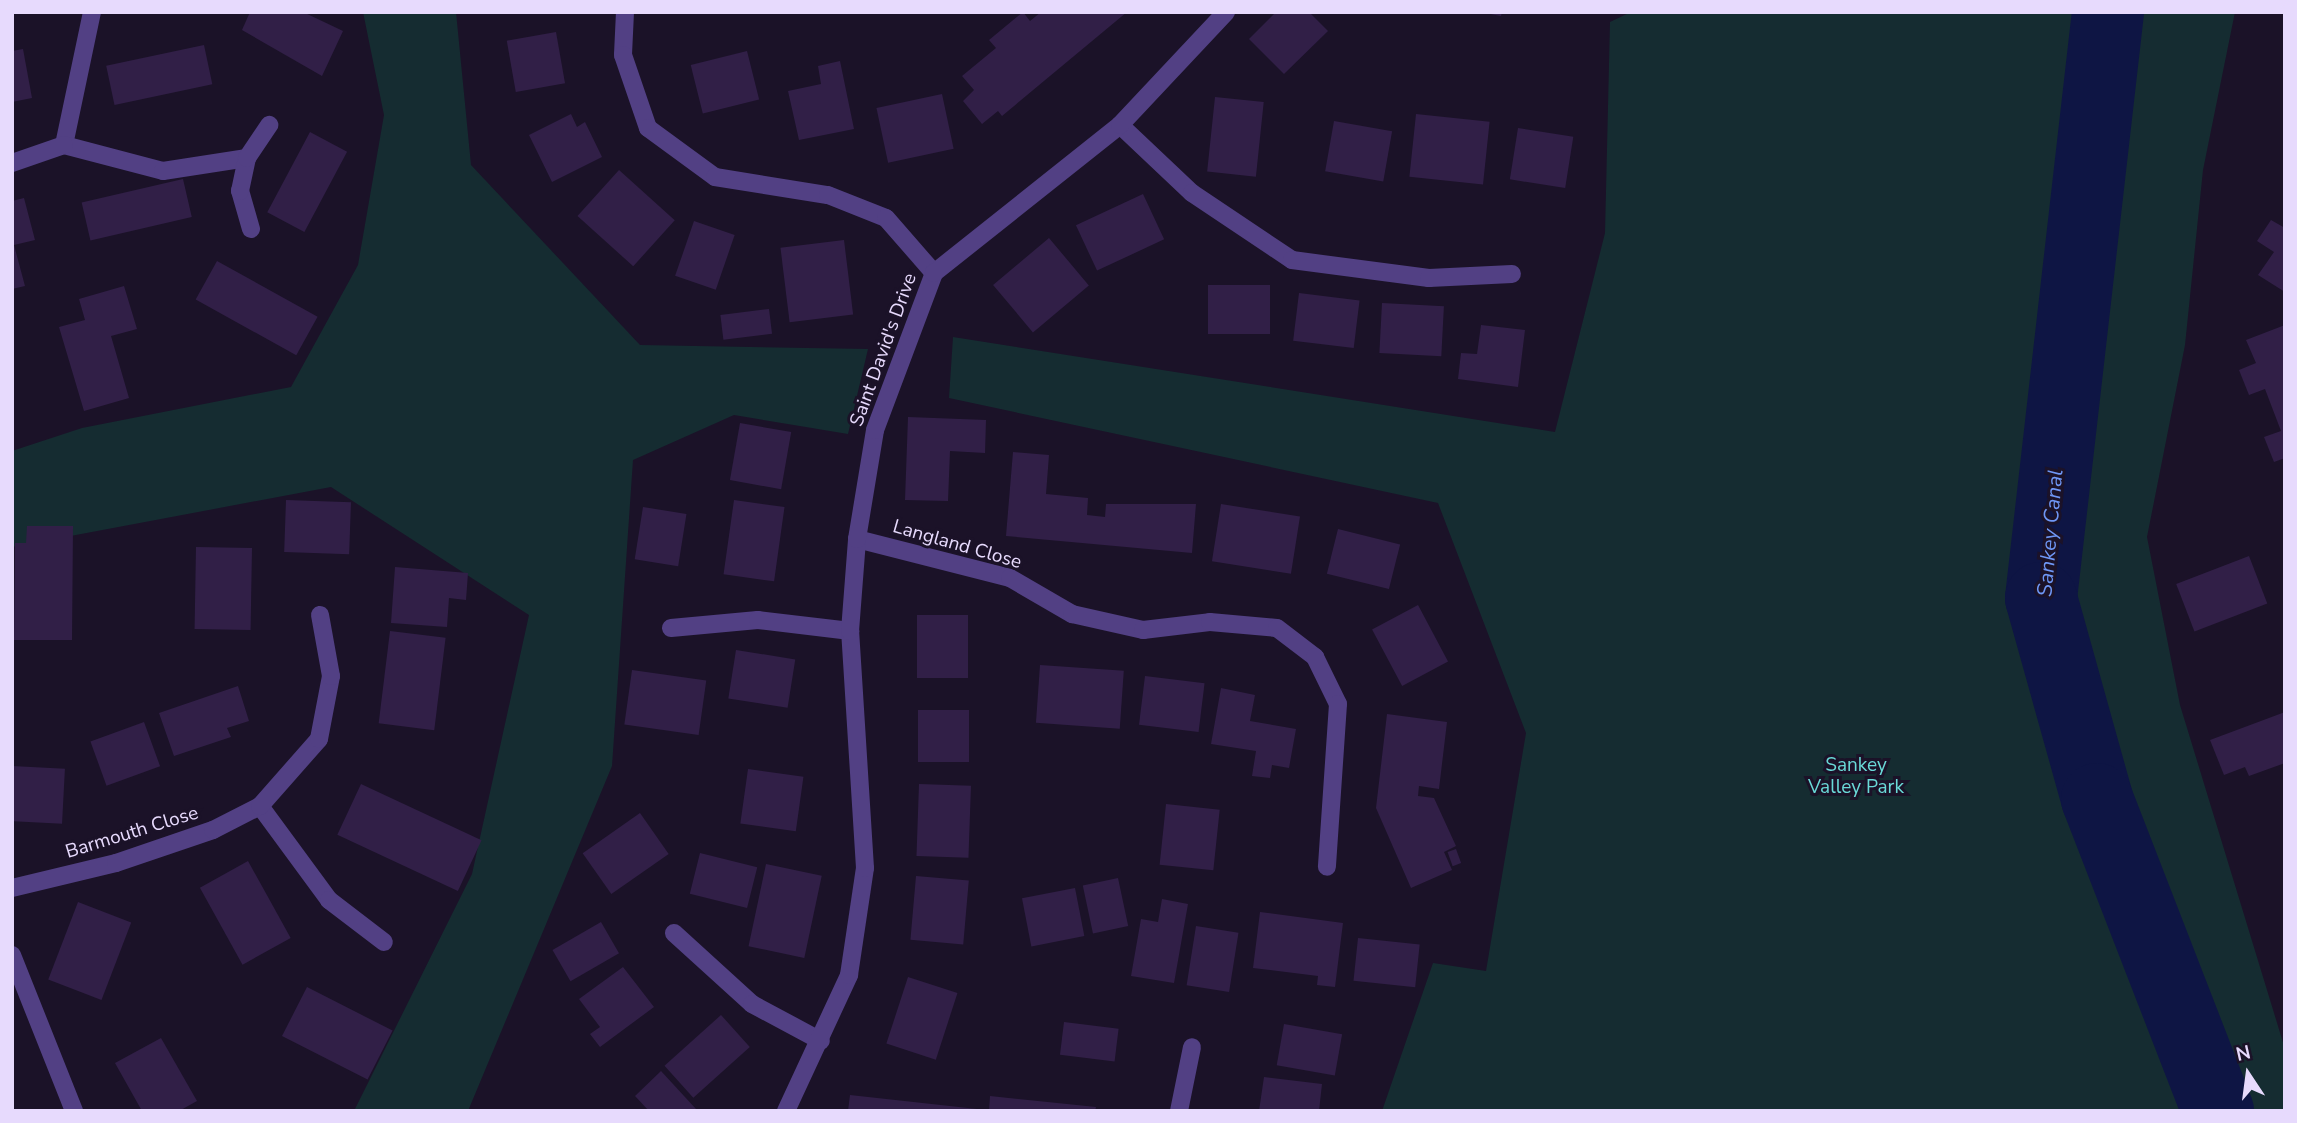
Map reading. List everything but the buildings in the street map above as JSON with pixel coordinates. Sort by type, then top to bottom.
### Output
[{"type":"street","points":[[64,145],[92,12]]},
{"type":"street","points":[[625,12],[623,55],[648,128],[715,177],[828,195],[886,218],[934,273]]},
{"type":"street","name":"Saint David's Drive","points":[[786,1111],[821,1041],[849,975],[864,868],[850,631],[857,539],[875,430],[934,273],[1120,125],[1226,12]]},
{"type":"street","points":[[251,229],[240,191],[247,158],[269,125]]},
{"type":"street","points":[[1120,125],[1192,192],[1292,260],[1429,278],[1511,274]]},
{"type":"street","points":[[12,163],[64,145],[163,171],[247,158]]},
{"type":"street","name":"Langland Close","points":[[857,539],[1010,578],[1073,614],[1143,630],[1210,622],[1277,628],[1315,657],[1338,704],[1327,867]]},
{"type":"street","name":"Barmouth Close","points":[[12,888],[116,863],[213,830],[260,806],[319,739],[331,676],[320,615]]},
{"type":"street","points":[[671,628],[758,620],[850,631]]},
{"type":"street","points":[[260,806],[329,900],[384,942]]},
{"type":"street","points":[[674,933],[752,1004],[821,1041]]},
{"type":"street","points":[[12,955],[74,1111]]},
{"type":"street","points":[[1179,1111],[1192,1047]]},
{"type":"green space","points":[[363,12],[456,12],[471,165],[640,345],[868,349],[848,434],[734,415],[633,460],[612,766],[468,1111],[354,1111],[472,874],[529,615],[331,487],[12,547],[12,451],[82,428],[291,387],[358,265],[384,115]]},
{"type":"green space","name":"Sankey Valley Park","points":[[1631,12],[2235,12],[2203,170],[2185,345],[2147,537],[2180,705],[2285,1049],[2285,1111],[1382,1111],[1433,963],[1486,971],[1526,733],[1438,503],[949,398],[953,337],[1555,432],[1605,233],[1610,22]]},
{"type":"waterway","name":"Sankey Canal","points":[[2108,12],[2041,598],[2097,799],[2218,1111]]}]
